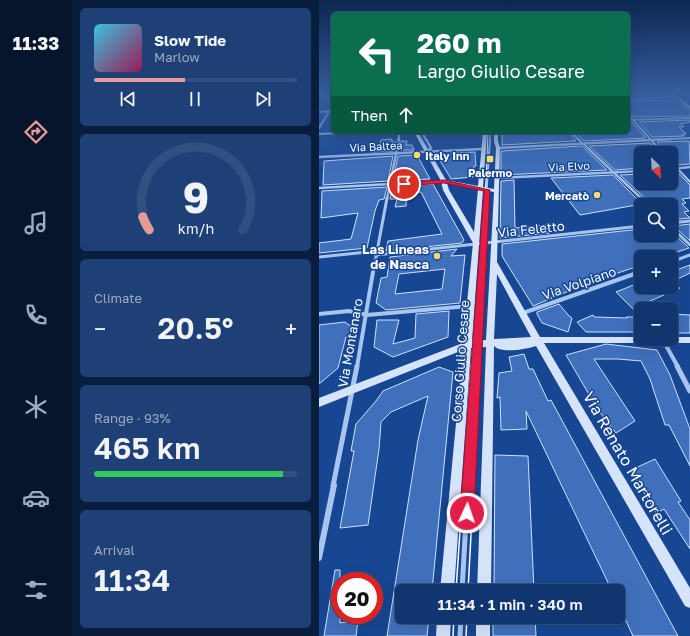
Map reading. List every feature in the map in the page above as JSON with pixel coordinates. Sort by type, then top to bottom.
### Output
[{"type":"main road","points":[[417,134],[444,182],[446,190],[479,243]]},
{"type":"main road","points":[[472,345],[469,306],[479,243],[480,187],[483,156],[482,149],[485,134]]},
{"type":"main road","points":[[484,584],[490,344],[498,148],[496,134]]},
{"type":"main road","points":[[444,182],[480,187],[487,190],[496,191]]},
{"type":"main road","name":"Via Renato Martorelli","points":[[493,260],[689,598]]},
{"type":"main road","points":[[319,403],[472,345],[490,344],[509,347],[524,346],[539,341],[634,340]]},
{"type":"main road","points":[[678,340],[690,340]]},
{"type":"main road","name":"Corso Giulio Cesare","points":[[448,584],[472,345]]},
{"type":"main road","points":[[443,636],[444,624]]},
{"type":"main road","points":[[483,624],[483,636]]},
{"type":"street","points":[[636,123],[657,146]]},
{"type":"street","points":[[319,134],[331,133]]},
{"type":"street","name":"Via Montanaro","points":[[319,558],[353,389],[376,255],[400,134]]},
{"type":"street","points":[[573,134],[641,198]]},
{"type":"street","points":[[498,148],[690,138]]},
{"type":"street","name":"Via Baltea","points":[[319,157],[482,149]]},
{"type":"street","points":[[678,168],[690,167]]},
{"type":"street","points":[[678,169],[690,182]]},
{"type":"street","name":"Via Elvo","points":[[497,178],[634,171]]},
{"type":"street","points":[[319,188],[444,182]]},
{"type":"street","points":[[678,222],[690,221]]},
{"type":"street","name":"Via Feletto","points":[[376,255],[634,227]]},
{"type":"street","points":[[678,234],[690,245]]},
{"type":"street","points":[[319,257],[377,250]]},
{"type":"street","points":[[678,259],[690,255]]},
{"type":"street","name":"Via Volpiano","points":[[523,313],[634,274]]},
{"type":"street","points":[[319,314],[349,311],[367,314],[469,306]]},
{"type":"street","points":[[666,346],[690,391]]},
{"type":"lane","name":"Corso Giulio Cesare","points":[[462,584],[472,345],[479,243],[487,190],[490,134]]},
{"type":"lane","points":[[460,636],[461,624]]},
{"type":"building","points":[[630,123],[633,123],[646,138],[584,141],[577,134],[630,134]]},
{"type":"building","points":[[640,123],[687,123],[681,124],[684,127],[679,127],[686,134],[683,134],[684,136],[652,137]]},
{"type":"building","points":[[502,134],[571,134],[576,141],[502,145]]},
{"type":"building","points":[[392,139],[392,142],[396,142],[394,151],[371,152],[372,149],[378,149],[381,140]]},
{"type":"building","points":[[401,141],[407,141],[406,145],[412,145],[414,150],[400,150]]},
{"type":"building","points":[[689,141],[690,164],[678,165],[678,146],[660,146],[657,142]]},
{"type":"building","points":[[650,143],[653,146],[634,146],[634,169],[615,170],[589,146]]},
{"type":"building","points":[[582,146],[607,170],[501,175],[501,151]]},
{"type":"building","points":[[475,152],[476,166],[474,166],[473,177],[451,179],[436,154]]},
{"type":"building","points":[[417,155],[430,179],[393,181],[398,156]]},
{"type":"building","points":[[393,156],[388,181],[323,185],[324,161]]},
{"type":"building","points":[[678,173],[690,185],[690,198],[682,199],[686,203],[682,204],[689,211],[684,212],[690,218],[678,219],[678,198],[645,198],[636,190],[678,190]]},
{"type":"building","points":[[634,174],[634,188],[620,175]]},
{"type":"building","name":"Mercatò","points":[[613,175],[636,198],[634,198],[634,205],[580,215],[551,178]]},
{"type":"building","points":[[514,180],[515,228],[547,225],[550,233],[500,238],[501,181]]},
{"type":"building","points":[[433,184],[464,240],[462,243],[386,251],[388,241],[442,234],[421,192],[407,193],[406,206],[395,207],[397,199],[390,199],[392,187]]},
{"type":"building","points":[[387,187],[384,199],[379,200],[375,211],[367,248],[319,253],[319,243],[351,239],[358,213],[321,218],[322,191]]},
{"type":"building","points":[[690,224],[690,241],[678,230],[678,226]]},
{"type":"building","points":[[634,230],[634,242],[678,242],[678,238],[689,248],[678,252],[678,250],[634,250],[634,267],[583,285],[533,306],[502,256],[502,244]]},
{"type":"building","points":[[457,249],[451,256],[465,255],[460,303],[386,310],[376,303],[381,278],[387,277],[390,257]],"holes":[[[445,269],[442,289],[395,294],[399,274]]]},
{"type":"building","points":[[690,265],[690,273],[678,279],[678,269]]},
{"type":"building","points":[[634,285],[634,294],[666,294],[648,302],[634,302],[634,310],[616,292]]},
{"type":"building","points":[[559,304],[572,318],[568,332],[542,323],[537,314],[537,312]]},
{"type":"building","points":[[449,311],[448,337],[393,357],[374,347],[377,320],[399,320],[393,344],[415,338],[416,314]]},
{"type":"building","points":[[678,314],[690,315],[690,333],[678,333]]},
{"type":"building","points":[[593,315],[594,317],[627,318],[626,317],[634,317],[634,332],[586,332],[577,322]]},
{"type":"building","points":[[345,322],[352,327],[349,337],[346,337],[338,368],[319,384],[319,325]]},
{"type":"building","points":[[606,344],[657,350],[670,375],[690,429],[690,466],[669,425],[665,425],[650,379],[641,361],[594,359],[635,421],[616,433],[598,410],[566,355]]},
{"type":"building","points":[[524,354],[529,369],[533,369],[548,401],[551,400],[678,636],[633,636],[625,619],[625,584],[609,584],[526,411],[527,429],[501,430],[500,397],[497,398],[499,373],[512,371],[509,357]]},
{"type":"building","points":[[439,367],[453,372],[433,584],[395,584],[418,440],[428,396],[391,412],[381,422],[379,449],[368,525],[340,528],[354,451],[351,451],[356,424],[383,391]]},
{"type":"building","points":[[495,455],[528,456],[534,584],[494,584]]},
{"type":"building","points":[[655,459],[681,501],[678,502],[690,520],[690,549],[664,509],[656,513],[631,470]]},
{"type":"building","points":[[335,570],[340,570],[340,572],[335,572]]},
{"type":"building","points":[[395,585],[395,624],[428,624],[427,636],[387,636]]},
{"type":"building","points":[[331,594],[331,624],[358,624],[356,636],[324,636]]},
{"type":"building","points":[[493,624],[535,624],[536,636],[493,636]]},
{"type":"tram line","points":[[471,367],[486,181],[488,134]]},
{"type":"tram line","points":[[480,367],[485,265]]},
{"type":"tram line","points":[[456,584],[471,366]]},
{"type":"tram line","points":[[468,584],[480,366]]},
{"type":"tram line","points":[[453,636],[454,624]]},
{"type":"tram line","points":[[466,636],[467,624]]},
{"type":"place","name":"Italy Inn","points":[[417,155]]},
{"type":"place","name":"Palermo","points":[[490,159]]},
{"type":"place","name":"Mercatò","points":[[597,195]]},
{"type":"place","name":"Las Lineas de Nasca","points":[[437,256]]},
{"type":"route","points":[[404,184],[444,182],[480,187],[487,190],[467,513]]}]
